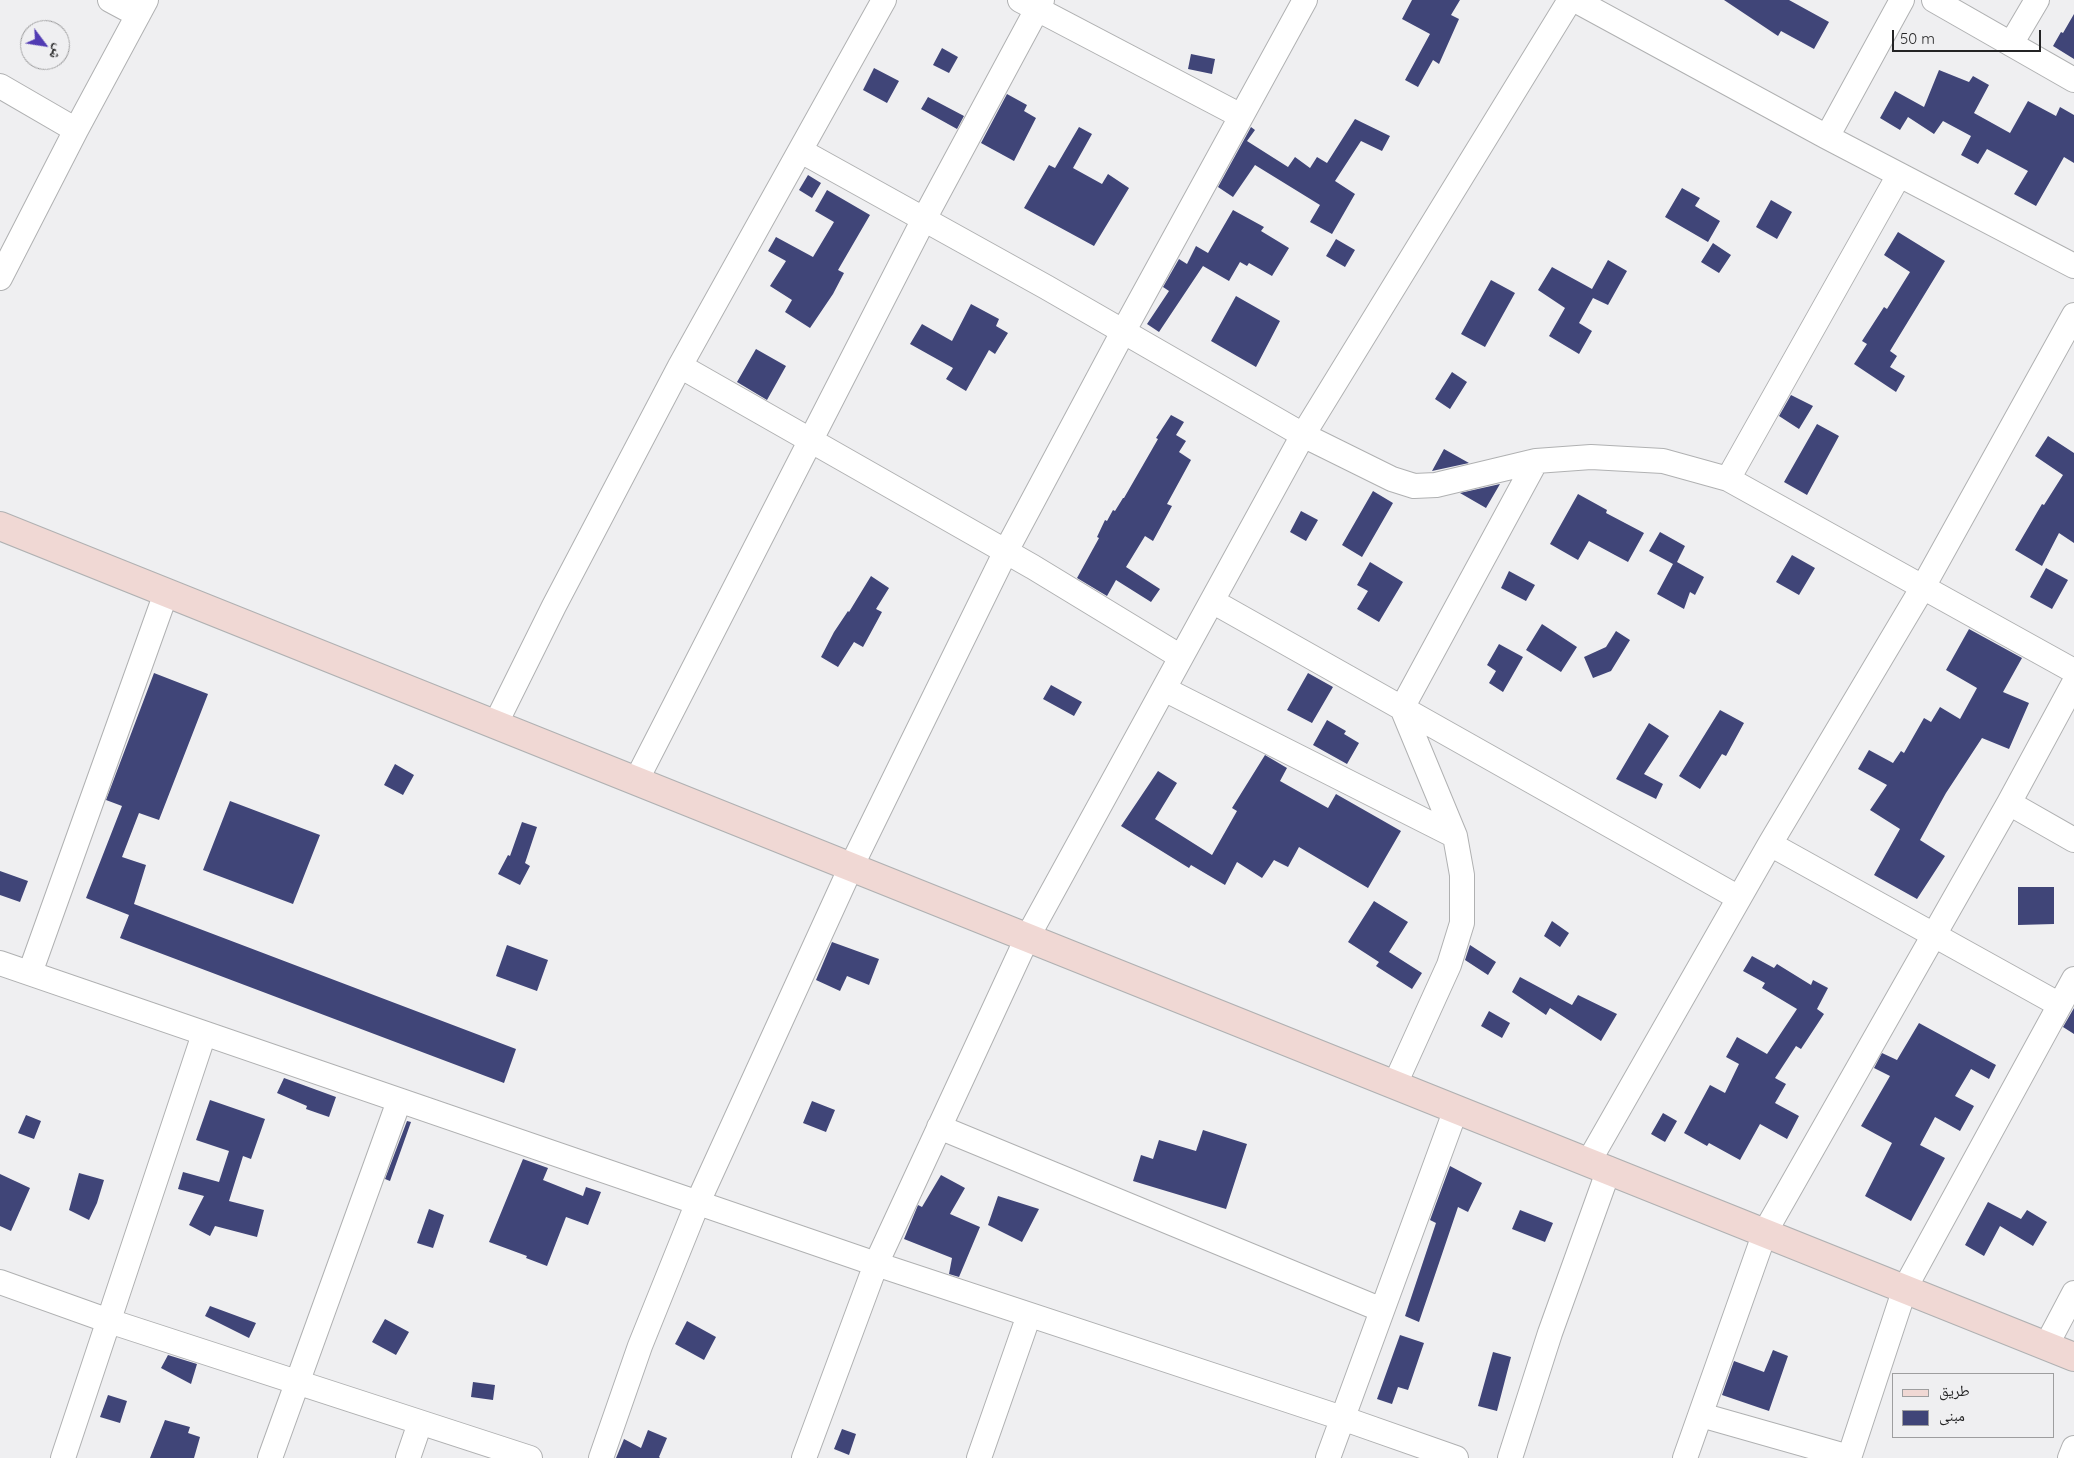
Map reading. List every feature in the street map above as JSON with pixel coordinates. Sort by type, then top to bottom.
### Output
[{"type":"main road","points":[[0,526],[1599,1165],[2074,1357]]},
{"type":"street","points":[[0,278],[76,130],[142,8],[110,0]]},
{"type":"street","points":[[495,725],[554,606],[680,366],[884,0]]},
{"type":"street","points":[[601,1458],[640,1346],[698,1202],[850,867],[1006,552],[1123,332],[1305,0]]},
{"type":"street","points":[[804,1458],[876,1264],[1027,938],[1303,435],[1570,0]]},
{"type":"street","points":[[1575,0],[1827,137],[2074,266]]},
{"type":"street","points":[[1827,137],[1902,0]]},
{"type":"street","points":[[1934,0],[2074,80]]},
{"type":"street","points":[[2011,44],[2037,0]]},
{"type":"street","points":[[636,781],[1033,3],[1241,116]]},
{"type":"street","points":[[0,86],[76,130]]},
{"type":"street","points":[[801,151],[1303,435],[1392,479],[1414,486],[1436,485],[1536,461],[1591,457],[1663,461],[1728,479],[2074,671]]},
{"type":"street","points":[[1728,479],[1899,175]]},
{"type":"street","points":[[1510,1458],[1550,1333],[1599,1165],[1770,844],[1923,587],[2074,315]]},
{"type":"street","points":[[680,366],[1006,552],[1181,657]]},
{"type":"street","points":[[1402,708],[1536,461]]},
{"type":"street","points":[[30,973],[166,593]]},
{"type":"street","points":[[1212,601],[1740,898]]},
{"type":"street","points":[[1685,1458],[1765,1232],[2009,803],[2074,683]]},
{"type":"street","points":[[1164,689],[1455,836]]},
{"type":"street","points":[[1395,1084],[1449,965],[1462,923],[1462,875],[1455,836],[1402,708]]},
{"type":"street","points":[[2009,803],[2074,840]]},
{"type":"street","points":[[1770,844],[2060,1005]]},
{"type":"street","points":[[0,962],[399,1102],[876,1264],[1342,1418],[1456,1458]]},
{"type":"street","points":[[1700,1414],[1849,1458],[1905,1288],[2074,981]]},
{"type":"street","points":[[63,1458],[204,1034]]},
{"type":"street","points":[[270,1458],[399,1102]]},
{"type":"street","points":[[1328,1458],[1456,1109]]},
{"type":"street","points":[[939,1127],[1382,1310]]},
{"type":"street","points":[[0,1282],[108,1321],[530,1458]]},
{"type":"street","points":[[2046,1346],[2074,1293]]},
{"type":"street","points":[[979,1458],[1029,1315]]},
{"type":"street","points":[[408,1458],[420,1422]]},
{"type":"street","points":[[2070,1458],[2074,1448]]},
{"type":"building","points":[[1412,0],[1460,0],[1451,15],[1459,19],[1439,64],[1433,60],[1418,87],[1405,80],[1430,34],[1402,19]]},
{"type":"building","points":[[1724,0],[1789,0],[1829,22],[1814,49],[1781,31],[1778,36]]},
{"type":"building","points":[[2074,14],[2074,59],[2053,46]]},
{"type":"building","points":[[942,48],[958,57],[949,73],[933,65]]},
{"type":"building","points":[[1191,54],[1215,59],[1212,74],[1188,69]]},
{"type":"building","points":[[874,68],[899,81],[887,103],[863,90]]},
{"type":"building","points":[[1939,70],[1969,82],[1973,76],[1989,85],[1974,113],[2010,133],[2028,101],[2056,116],[2060,107],[2074,115],[2074,163],[2064,157],[2036,206],[2014,194],[2028,171],[1987,149],[1978,164],[1961,155],[1971,136],[1943,121],[1934,134],[1908,117],[1900,130],[1880,118],[1895,91],[1924,107]]},
{"type":"building","points":[[1007,94],[1027,105],[1024,111],[1036,118],[1014,161],[981,143]]},
{"type":"building","points":[[928,97],[964,116],[957,129],[921,109]]},
{"type":"building","points":[[1355,119],[1390,136],[1382,151],[1361,141],[1335,181],[1355,194],[1332,234],[1310,222],[1320,205],[1255,165],[1233,197],[1218,187],[1251,127],[1255,130],[1247,141],[1288,167],[1295,157],[1310,168],[1317,157],[1327,163]]},
{"type":"building","points":[[1079,127],[1092,134],[1073,168],[1102,184],[1108,174],[1129,188],[1094,246],[1024,208],[1049,165],[1055,168]]},
{"type":"building","points":[[808,175],[821,183],[812,198],[799,190]]},
{"type":"building","points":[[1682,188],[1700,198],[1695,206],[1720,221],[1708,242],[1665,217]]},
{"type":"building","points":[[827,190],[870,215],[838,270],[844,273],[833,294],[810,328],[785,312],[792,300],[770,286],[786,261],[768,251],[776,237],[813,257],[834,222],[815,211]]},
{"type":"building","points":[[1771,200],[1792,212],[1777,239],[1756,227]]},
{"type":"building","points":[[1233,210],[1264,227],[1261,231],[1289,248],[1272,276],[1249,263],[1247,266],[1240,262],[1229,281],[1203,266],[1159,332],[1147,324],[1169,291],[1163,287],[1179,259],[1187,264],[1196,246],[1208,253]]},
{"type":"building","points":[[1898,232],[1945,261],[1890,351],[1897,356],[1890,367],[1905,376],[1896,392],[1854,364],[1867,344],[1862,341],[1884,307],[1887,309],[1910,272],[1884,255]]},
{"type":"building","points":[[1336,239],[1355,250],[1345,267],[1326,256]]},
{"type":"building","points":[[1713,243],[1731,255],[1719,273],[1701,262]]},
{"type":"building","points":[[1608,260],[1627,271],[1608,305],[1593,298],[1579,323],[1592,331],[1579,354],[1549,336],[1565,308],[1538,290],[1552,267],[1592,289]]},
{"type":"building","points":[[1491,280],[1515,293],[1485,347],[1461,334]]},
{"type":"building","points":[[1236,296],[1280,321],[1256,367],[1211,341]]},
{"type":"building","points":[[971,304],[999,319],[996,326],[1008,333],[995,354],[989,350],[966,391],[946,379],[953,368],[910,344],[922,324],[952,341]]},
{"type":"building","points":[[756,349],[786,366],[767,400],[737,382]]},
{"type":"building","points":[[1452,372],[1467,382],[1450,409],[1435,399]]},
{"type":"building","points":[[1791,395],[1813,406],[1799,429],[1779,416]]},
{"type":"building","points":[[1171,415],[1184,422],[1176,435],[1186,441],[1179,452],[1191,460],[1167,504],[1172,506],[1153,541],[1145,536],[1126,567],[1160,589],[1151,602],[1116,580],[1107,596],[1077,578],[1099,538],[1097,537],[1105,520],[1107,521],[1113,510],[1115,511],[1124,498],[1158,439],[1156,438]]},
{"type":"building","points":[[1817,424],[1839,436],[1807,495],[1784,482]]},
{"type":"building","points":[[2048,436],[2074,453],[2074,543],[2059,533],[2042,566],[2015,550],[2042,504],[2044,505],[2063,475],[2035,456]]},
{"type":"building","points":[[1444,449],[1469,463],[1432,471]]},
{"type":"building","points":[[1500,484],[1486,508],[1460,493]]},
{"type":"building","points":[[1373,491],[1393,503],[1362,557],[1342,545]]},
{"type":"building","points":[[1578,494],[1607,510],[1606,513],[1644,533],[1628,562],[1589,541],[1578,560],[1550,544]]},
{"type":"building","points":[[1301,511],[1318,520],[1306,541],[1290,532]]},
{"type":"building","points":[[1660,532],[1685,546],[1677,562],[1704,577],[1695,595],[1690,592],[1684,609],[1657,594],[1673,564],[1649,551]]},
{"type":"building","points":[[1792,555],[1815,568],[1799,595],[1776,582]]},
{"type":"building","points":[[1370,562],[1403,582],[1379,622],[1357,609],[1368,591],[1357,585]]},
{"type":"building","points":[[2046,568],[2068,580],[2052,609],[2030,597]]},
{"type":"building","points":[[1509,571],[1535,585],[1526,601],[1501,588]]},
{"type":"building","points":[[871,576],[889,588],[876,609],[882,612],[863,647],[854,642],[838,667],[821,657],[834,632]]},
{"type":"building","points":[[1542,624],[1577,647],[1561,672],[1526,650]]},
{"type":"building","points":[[1969,629],[2022,658],[2003,692],[2029,703],[2009,749],[1982,738],[1946,793],[1920,840],[1945,856],[1917,899],[1874,875],[1900,829],[1870,810],[1887,785],[1858,769],[1869,750],[1893,763],[1901,751],[1904,753],[1924,718],[1931,722],[1940,707],[1960,719],[1977,688],[1946,670]]},
{"type":"building","points":[[1616,631],[1630,640],[1611,671],[1593,678],[1584,657],[1606,647]]},
{"type":"building","points":[[1499,644],[1523,657],[1503,692],[1489,683],[1496,671],[1487,665]]},
{"type":"building","points":[[154,673],[208,694],[159,820],[139,813],[122,857],[146,865],[134,904],[516,1049],[504,1083],[120,938],[129,915],[86,898],[122,806],[106,800]]},
{"type":"building","points":[[1308,673],[1333,687],[1312,723],[1287,710]]},
{"type":"building","points":[[1051,685],[1082,702],[1074,716],[1043,699]]},
{"type":"building","points":[[1720,710],[1744,723],[1726,756],[1722,754],[1700,789],[1679,776]]},
{"type":"building","points":[[1327,720],[1346,731],[1344,734],[1359,743],[1347,764],[1313,745]]},
{"type":"building","points":[[1649,723],[1669,736],[1644,774],[1663,784],[1656,799],[1616,779]]},
{"type":"building","points":[[1265,755],[1287,768],[1280,781],[1328,808],[1336,794],[1401,831],[1368,888],[1299,847],[1288,867],[1274,860],[1262,878],[1237,862],[1225,885],[1191,865],[1189,868],[1121,826],[1158,771],[1177,783],[1155,819],[1212,855],[1237,811],[1232,808]]},
{"type":"building","points":[[395,764],[414,775],[403,795],[384,785]]},
{"type":"building","points":[[230,801],[320,835],[293,904],[203,870]]},
{"type":"building","points":[[522,822],[537,827],[525,863],[530,866],[520,885],[498,874],[508,855],[510,856]]},
{"type":"building","points":[[0,871],[28,881],[20,902],[0,895]]},
{"type":"building","points":[[2018,887],[2054,887],[2054,924],[2018,925]]},
{"type":"building","points":[[1374,901],[1408,922],[1389,952],[1422,973],[1412,989],[1376,966],[1379,962],[1348,942]]},
{"type":"building","points":[[1552,921],[1569,933],[1560,947],[1544,936]]},
{"type":"building","points":[[832,942],[879,959],[869,985],[847,976],[840,991],[816,980]]},
{"type":"building","points":[[507,945],[548,960],[537,991],[496,976]]},
{"type":"building","points":[[1470,945],[1496,962],[1488,975],[1465,960]]},
{"type":"building","points":[[1752,956],[1774,968],[1777,964],[1811,985],[1813,980],[1828,988],[1817,1009],[1824,1014],[1801,1049],[1796,1046],[1775,1078],[1786,1084],[1775,1103],[1799,1116],[1787,1139],[1760,1124],[1740,1160],[1709,1143],[1707,1146],[1684,1133],[1710,1085],[1725,1093],[1739,1064],[1726,1057],[1737,1037],[1767,1054],[1797,1009],[1762,988],[1765,983],[1743,971]]},
{"type":"building","points":[[1520,977],[1572,1005],[1578,995],[1617,1014],[1601,1041],[1550,1008],[1546,1015],[1512,992]]},
{"type":"building","points":[[2074,1008],[2074,1034],[2063,1027]]},
{"type":"building","points":[[1489,1011],[1510,1023],[1502,1038],[1481,1026]]},
{"type":"building","points":[[1919,1023],[1996,1065],[1989,1079],[1971,1069],[1955,1096],[1974,1106],[1960,1131],[1935,1117],[1920,1145],[1945,1158],[1911,1221],[1865,1196],[1892,1143],[1861,1126],[1890,1076],[1874,1068],[1882,1053],[1897,1060]]},
{"type":"building","points":[[284,1078],[336,1097],[329,1117],[306,1109],[307,1106],[277,1093]]},
{"type":"building","points":[[210,1100],[265,1119],[251,1159],[243,1156],[229,1201],[264,1210],[257,1237],[215,1226],[210,1236],[189,1225],[204,1196],[178,1189],[183,1172],[219,1182],[229,1151],[196,1140]]},
{"type":"building","points":[[812,1101],[835,1110],[826,1132],[803,1123]]},
{"type":"building","points":[[1663,1113],[1677,1121],[1665,1142],[1651,1134]]},
{"type":"building","points":[[26,1115],[41,1121],[34,1139],[18,1133]]},
{"type":"building","points":[[407,1121],[411,1122],[390,1181],[385,1179]]},
{"type":"building","points":[[1203,1130],[1247,1144],[1226,1209],[1133,1181],[1141,1155],[1153,1159],[1159,1140],[1196,1151]]},
{"type":"building","points":[[523,1159],[548,1168],[543,1180],[583,1196],[586,1187],[601,1192],[588,1225],[566,1217],[547,1266],[526,1258],[527,1256],[489,1242]]},
{"type":"building","points":[[1450,1166],[1482,1183],[1468,1212],[1458,1207],[1419,1322],[1405,1316],[1436,1223],[1430,1220]]},
{"type":"building","points":[[79,1173],[104,1180],[97,1203],[89,1220],[69,1210]]},
{"type":"building","points":[[0,1174],[30,1188],[11,1231],[0,1226]]},
{"type":"building","points":[[941,1175],[965,1188],[950,1214],[980,1227],[959,1277],[949,1274],[952,1258],[904,1239],[918,1205],[922,1207]]},
{"type":"building","points":[[998,1196],[1039,1209],[1022,1242],[988,1225]]},
{"type":"building","points":[[1988,1202],[2021,1219],[2027,1210],[2047,1222],[2033,1246],[2000,1226],[1984,1256],[1965,1245]]},
{"type":"building","points":[[429,1209],[444,1215],[433,1248],[417,1243]]},
{"type":"building","points":[[1520,1210],[1553,1223],[1545,1242],[1512,1229]]},
{"type":"building","points":[[210,1306],[256,1323],[249,1338],[205,1316]]},
{"type":"building","points":[[385,1319],[409,1332],[396,1355],[372,1342]]},
{"type":"building","points":[[687,1321],[716,1337],[704,1360],[675,1344]]},
{"type":"building","points":[[1400,1335],[1424,1343],[1408,1390],[1398,1387],[1392,1404],[1377,1399]]},
{"type":"building","points":[[1773,1350],[1788,1356],[1769,1411],[1722,1395],[1734,1361],[1764,1372]]},
{"type":"building","points":[[1493,1352],[1511,1357],[1497,1411],[1478,1406]]},
{"type":"building","points":[[168,1355],[197,1364],[191,1384],[161,1368]]},
{"type":"building","points":[[473,1382],[495,1385],[493,1400],[471,1397]]},
{"type":"building","points":[[108,1395],[127,1401],[120,1423],[100,1417]]},
{"type":"building","points":[[165,1420],[190,1427],[188,1433],[200,1437],[194,1458],[150,1458]]},
{"type":"building","points":[[842,1429],[856,1434],[849,1455],[834,1449]]},
{"type":"building","points":[[648,1430],[667,1438],[660,1458],[616,1458],[624,1439],[641,1448]]}]
